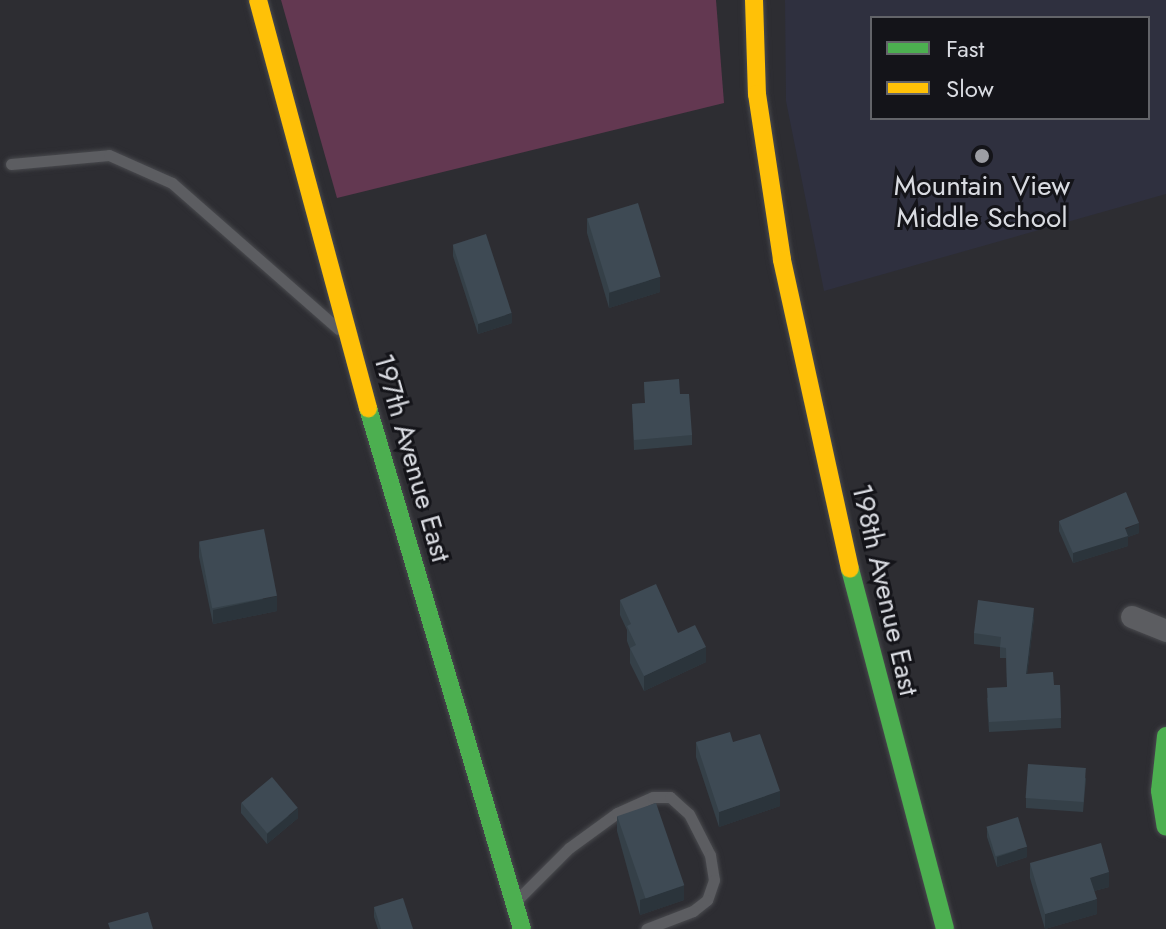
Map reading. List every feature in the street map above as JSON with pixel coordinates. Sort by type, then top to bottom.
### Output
[{"type":"street","name":"197th Avenue East","points":[[258,0],[347,337],[522,929]]},
{"type":"street","name":"198th Avenue East","points":[[754,0],[757,94],[782,260],[869,655],[945,929]]},
{"type":"street","points":[[1132,617],[1166,631]]},
{"type":"street","points":[[1166,736],[1160,791],[1166,827]]},
{"type":"lane","points":[[11,164],[109,155],[172,183],[347,337]]},
{"type":"lane","points":[[514,903],[569,848],[617,813],[653,797],[670,797],[689,814],[710,855],[714,880],[707,900],[693,911],[646,929]]},
{"type":"shaded area","points":[[281,0],[716,0],[724,103],[337,198]]},
{"type":"shaded area","name":"Mountain View Middle School","points":[[785,0],[1166,0],[1166,194],[824,291],[786,101]]},
{"type":"building","points":[[638,203],[661,277],[610,292],[587,218]]},
{"type":"building","points":[[486,234],[512,313],[478,324],[453,245]]},
{"type":"building","points":[[679,379],[680,394],[689,394],[692,435],[634,440],[632,404],[645,403],[644,382]]},
{"type":"building","points":[[1126,492],[1139,523],[1125,528],[1128,536],[1073,553],[1059,521]]},
{"type":"building","points":[[264,529],[277,596],[212,608],[199,542]]},
{"type":"building","points":[[656,584],[678,633],[695,625],[706,647],[644,676],[630,648],[636,645],[620,600]]},
{"type":"building","points":[[978,600],[1034,608],[1026,674],[1053,672],[1054,685],[1060,685],[1061,718],[989,722],[987,688],[1007,687],[1006,648],[1000,647],[1001,637],[974,633]]},
{"type":"building","points":[[730,732],[733,742],[760,734],[780,791],[719,812],[696,742]]},
{"type":"building","points":[[1028,764],[1086,768],[1083,802],[1026,798]]},
{"type":"building","points":[[272,777],[298,808],[267,833],[241,803]]},
{"type":"building","points":[[656,803],[684,885],[646,899],[617,816]]},
{"type":"building","points":[[1018,817],[1027,847],[996,856],[986,827]]},
{"type":"building","points":[[1101,843],[1109,872],[1090,878],[1097,899],[1045,914],[1030,863]]},
{"type":"building","points":[[403,898],[413,929],[381,929],[374,907]]},
{"type":"building","points":[[148,912],[153,929],[110,929],[108,923]]},
{"type":"traffic: fast","points":[[368,408],[522,929]]},
{"type":"traffic: fast","points":[[850,569],[945,929]]},
{"type":"traffic: fast","points":[[1166,736],[1160,791],[1166,827]]},
{"type":"traffic: slow","points":[[258,0],[368,408]]},
{"type":"traffic: slow","points":[[754,0],[757,94],[782,260],[850,569]]},
{"type":"place","name":"Mountain View Middle School","points":[[982,156]]}]
